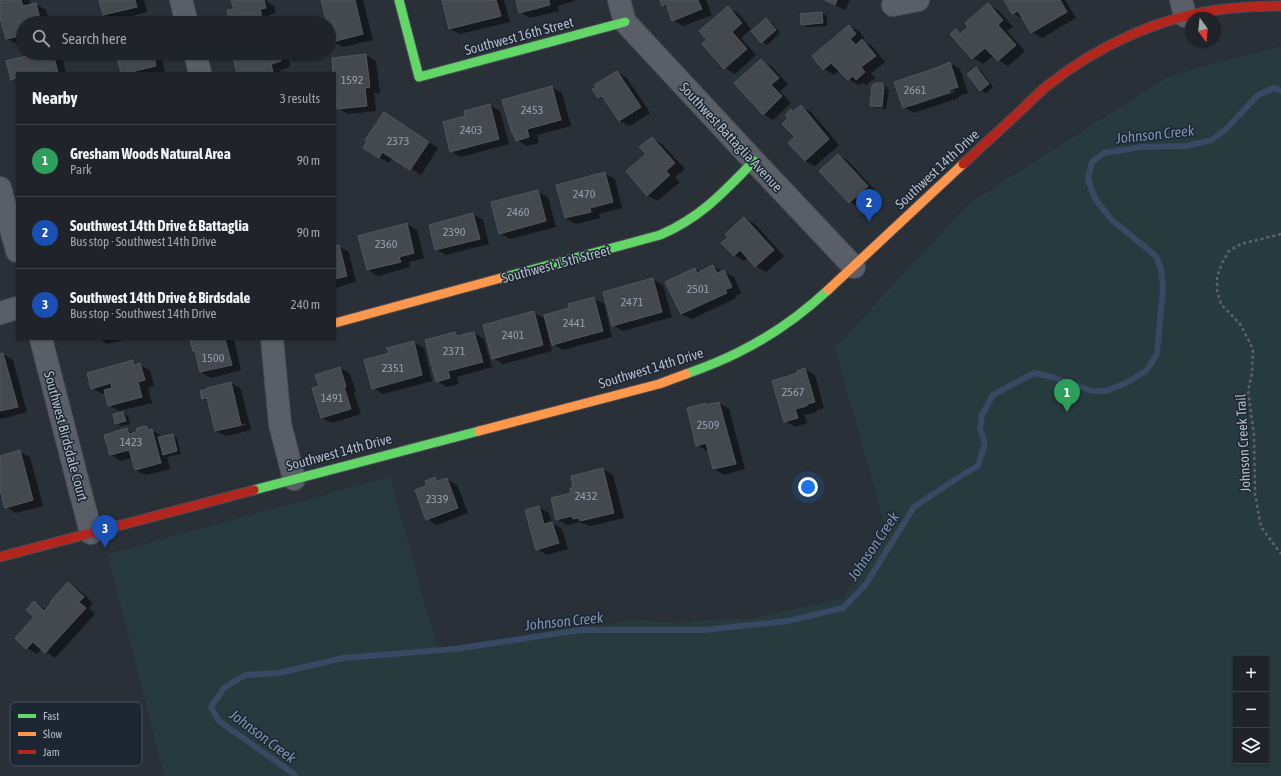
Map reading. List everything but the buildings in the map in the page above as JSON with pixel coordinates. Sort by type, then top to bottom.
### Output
[{"type":"street","points":[[181,0],[185,16]]},
{"type":"street","name":"Southwest 16th Street","points":[[399,0],[419,77],[625,22]]},
{"type":"street","name":"Southwest Battaglia Avenue","points":[[619,0],[625,22],[854,267]]},
{"type":"street","points":[[893,5],[918,0]]},
{"type":"street","name":"Southwest 14th Drive","points":[[0,557],[294,478],[659,384],[716,363],[763,339],[807,310],[970,157],[1053,82],[1071,68],[1097,52],[1124,38],[1151,27],[1183,8],[1224,8],[1264,5],[1281,6]]},
{"type":"street","points":[[197,60],[200,72]]},
{"type":"street","name":"Southwest 15th Street","points":[[336,323],[633,243],[660,234],[680,226],[714,201],[754,161]]},
{"type":"street","points":[[0,188],[16,247]]},
{"type":"street","points":[[0,313],[16,308]]},
{"type":"street","name":"Southwest Birdsdale Court","points":[[40,340],[91,532]]},
{"type":"street","points":[[273,340],[280,424],[294,478]]},
{"type":"path","name":"Johnson Creek Trail","points":[[1281,234],[1240,244],[1229,251],[1222,263],[1217,277],[1216,291],[1221,304],[1240,324],[1254,349],[1252,374],[1248,392],[1254,436],[1255,494],[1261,527],[1281,554]]},
{"type":"green space","points":[[1281,46],[1281,776],[164,776],[108,554],[390,477],[437,648],[635,620],[679,623],[729,619],[752,619],[843,598],[886,529],[835,348],[968,204],[1169,76]]},
{"type":"waterway","name":"Johnson Creek","points":[[295,776],[219,721],[211,707],[224,688],[245,675],[279,673],[343,658],[455,649],[580,630],[704,630],[788,621],[843,608],[866,584],[914,507],[978,466],[985,443],[980,429],[982,415],[993,395],[1034,373],[1052,377],[1092,391],[1106,391],[1126,383],[1146,371],[1157,354],[1163,288],[1161,269],[1156,256],[1112,220],[1095,199],[1088,179],[1092,162],[1104,153],[1141,147],[1186,146],[1212,140],[1226,129],[1258,95],[1274,88],[1281,91]]},
{"type":"traffic: fast","points":[[399,0],[419,77],[625,22]]},
{"type":"traffic: fast","points":[[501,278],[660,235],[687,221],[711,203],[722,194],[754,161]]},
{"type":"traffic: fast","points":[[686,374],[725,359],[773,333],[796,317],[828,290]]},
{"type":"traffic: fast","points":[[254,490],[479,431]]},
{"type":"traffic: slow","points":[[828,290],[963,164]]},
{"type":"traffic: slow","points":[[336,323],[501,278]]},
{"type":"traffic: slow","points":[[479,431],[659,384],[686,374]]},
{"type":"traffic: jam","points":[[963,164],[1047,86],[1065,72],[1106,47],[1149,28],[1194,14],[1233,8],[1281,6]]},
{"type":"traffic: jam","points":[[0,557],[254,490]]},
{"type":"place","name":"Southwest 14th Drive & Battaglia","points":[[869,222]]},
{"type":"place","name":"Gresham Woods Natural Area","points":[[1067,412]]},
{"type":"place","name":"Southwest 14th Drive & Birdsdale","points":[[105,548]]}]
